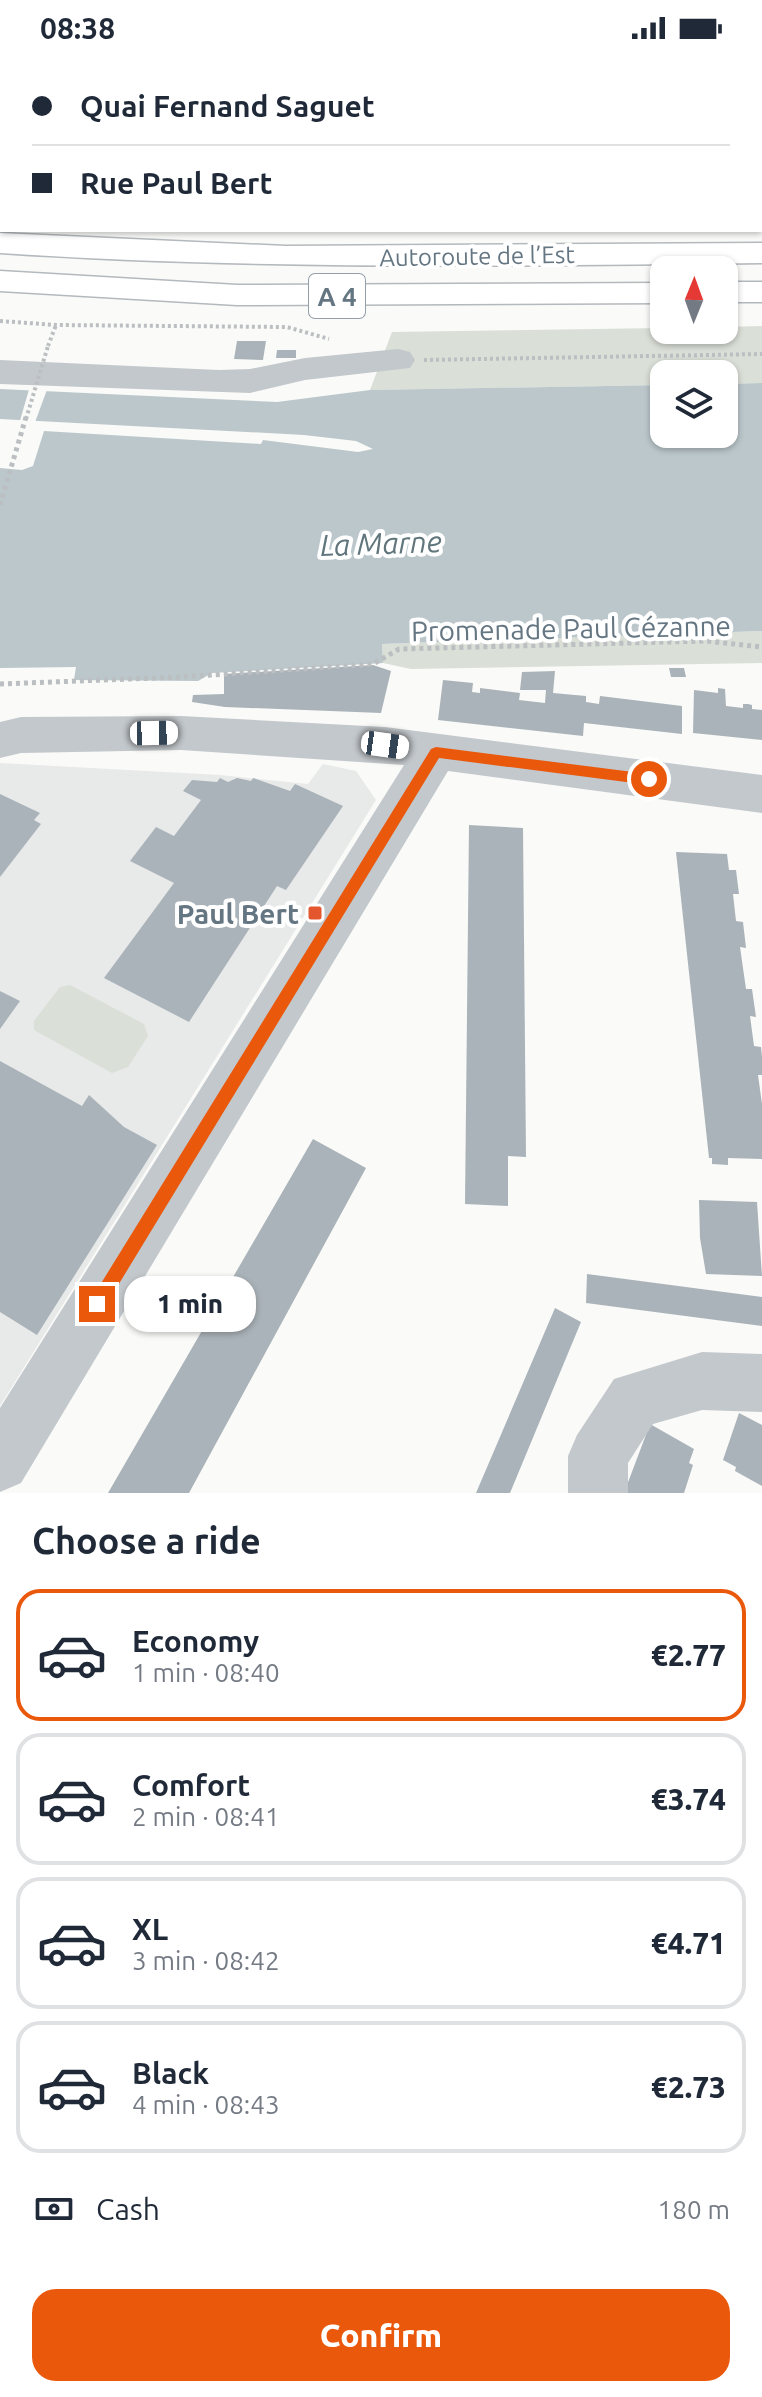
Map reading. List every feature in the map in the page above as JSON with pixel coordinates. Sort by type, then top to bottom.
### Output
[{"type":"highway","points":[[246,232],[335,238],[413,258]]},
{"type":"highway","name":"Autoroute de l’Est","points":[[0,243],[243,257],[762,253]]},
{"type":"highway","name":"Autoroute de l’Est","points":[[0,281],[252,295],[650,293]]},
{"type":"highway","points":[[738,292],[762,292]]},
{"type":"street","points":[[0,372],[219,382],[250,381],[305,369],[398,360]]},
{"type":"street","points":[[0,740],[21,735],[181,733],[385,745],[762,794]]},
{"type":"street","points":[[0,1462],[436,752]]},
{"type":"street","points":[[598,1493],[598,1456],[635,1400],[702,1381],[762,1383]]},
{"type":"path","points":[[0,505],[56,325]]},
{"type":"path","name":"Promenade Paul Cézanne","points":[[0,684],[182,677],[373,664],[399,649],[706,641],[762,647]]},
{"type":"shaded area","points":[[762,326],[762,383],[738,384],[738,360],[650,360],[650,385],[370,390],[392,332],[650,328],[650,344],[738,344],[738,327]]},
{"type":"shaded area","points":[[762,631],[762,663],[411,669],[383,663],[382,644]]},
{"type":"shaded area","points":[[0,763],[220,775],[308,784],[323,764],[356,771],[376,800],[0,1406]]},
{"type":"shaded area","points":[[70,985],[144,1024],[148,1036],[128,1067],[112,1073],[34,1030],[34,1021],[60,987]]},
{"type":"water","name":"La Marne","points":[[762,383],[762,631],[382,644],[383,663],[212,673],[198,681],[74,680],[76,667],[0,668],[0,468],[22,470],[33,466],[44,431],[261,444],[263,440],[358,452],[373,449],[356,441],[304,435],[0,419],[0,389],[277,402],[370,390],[650,385],[650,448],[738,448],[738,384]]},
{"type":"pier","points":[[30,386],[48,387],[34,425],[19,424]]},
{"type":"building","points":[[237,341],[266,341],[263,360],[234,359]]},
{"type":"building","points":[[277,350],[296,350],[296,358],[276,358]]},
{"type":"building","points":[[373,665],[391,671],[381,713],[225,707],[192,702],[193,695],[224,694],[224,674]]},
{"type":"building","points":[[669,668],[684,668],[686,677],[671,677]]},
{"type":"building","points":[[555,671],[553,693],[586,696],[586,702],[599,704],[600,696],[682,706],[682,734],[584,723],[583,736],[438,720],[443,680],[473,683],[472,692],[480,693],[480,688],[520,693],[519,700],[545,703],[546,690],[520,690],[522,672]]},
{"type":"building","points":[[718,688],[725,689],[726,706],[743,708],[743,704],[748,704],[752,705],[752,709],[762,710],[762,740],[693,733],[694,690],[718,693]]},
{"type":"building","points":[[220,778],[228,782],[237,778],[251,781],[253,778],[290,791],[295,784],[343,806],[286,890],[277,886],[189,1022],[104,978],[174,883],[130,861],[156,827],[174,836],[201,800],[183,791],[192,780],[217,782]]},
{"type":"building","points":[[0,794],[40,813],[34,820],[41,824],[0,877]]},
{"type":"building","points":[[469,825],[523,828],[526,1157],[508,1156],[508,1206],[465,1204]]},
{"type":"building","points":[[676,852],[727,854],[729,870],[736,870],[739,894],[733,894],[736,921],[743,922],[746,948],[740,947],[746,989],[752,989],[756,1017],[750,1016],[754,1046],[761,1047],[762,1057],[762,1075],[758,1075],[762,1104],[762,1159],[728,1158],[728,1165],[712,1164],[712,1158],[709,1158]]},
{"type":"building","points":[[0,991],[20,1001],[0,1029]]},
{"type":"building","points":[[0,1061],[82,1106],[89,1095],[124,1127],[157,1145],[37,1335],[0,1312]]},
{"type":"building","points":[[313,1139],[366,1168],[189,1493],[108,1493]]},
{"type":"building","points":[[699,1200],[757,1202],[762,1276],[706,1274],[700,1238]]},
{"type":"building","points":[[587,1274],[762,1297],[762,1326],[586,1303]]},
{"type":"building","points":[[555,1308],[581,1322],[510,1493],[476,1493]]},
{"type":"building","points":[[739,1413],[762,1425],[762,1486],[735,1471],[736,1467],[723,1460]]},
{"type":"building","points":[[650,1424],[694,1449],[689,1463],[693,1465],[684,1493],[624,1493]]},
{"type":"place","name":"Paul Bert","points":[[315,913]]},
{"type":"route","points":[[97,1304],[436,752],[649,779]]}]
